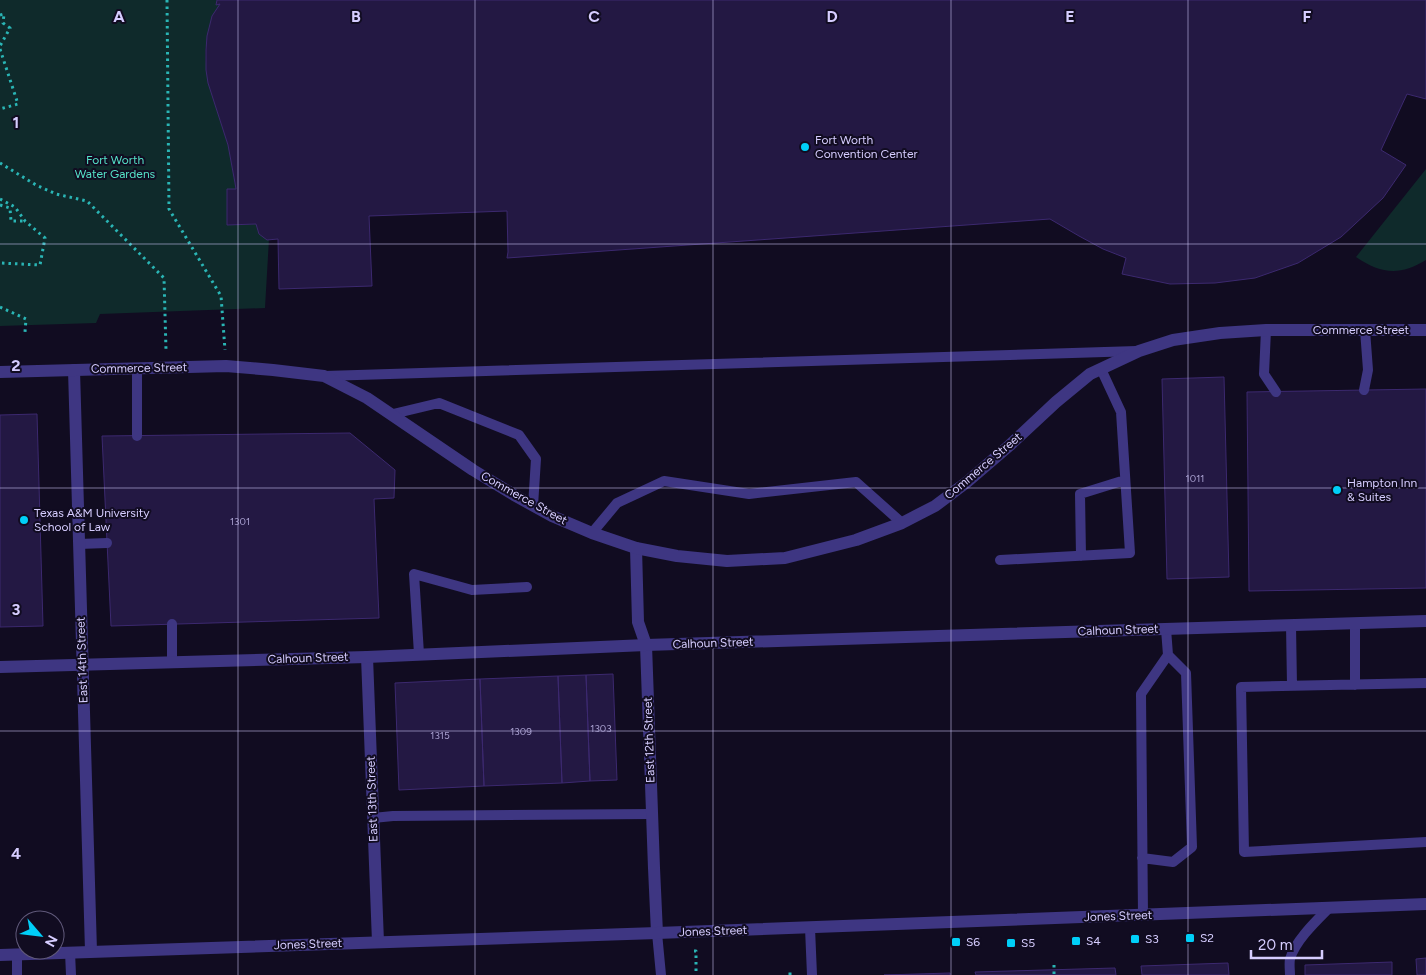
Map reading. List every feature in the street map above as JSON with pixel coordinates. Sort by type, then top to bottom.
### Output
[{"type":"street","name":"Commerce Street","points":[[0,372],[226,366],[324,376],[367,398],[474,470],[552,516],[592,534],[636,548],[677,556],[727,561],[785,558],[856,540],[902,523],[935,506],[968,482],[1056,402],[1090,374],[1139,351],[1173,340],[1220,333],[1266,330],[1426,330]]},
{"type":"street","name":"East 14th Street","points":[[74,370],[91,951]]},
{"type":"street","name":"East 12th Street","points":[[636,548],[638,622],[646,645],[657,934]]},
{"type":"street","name":"Calhoun Street","points":[[0,667],[367,657],[646,645],[1426,621]]},
{"type":"street","name":"East 13th Street","points":[[367,657],[378,942]]},
{"type":"street","name":"Jones Street","points":[[65,952],[657,934],[1426,904]]},
{"type":"street","name":"Jones Street","points":[[0,955],[15,954]]},
{"type":"lane","points":[[1266,330],[1264,374],[1276,392]]},
{"type":"lane","points":[[1364,390],[1368,370],[1365,330]]},
{"type":"lane","points":[[324,376],[1139,351]]},
{"type":"lane","points":[[137,368],[137,436]]},
{"type":"lane","points":[[1000,560],[1130,553],[1121,412],[1101,368]]},
{"type":"lane","points":[[393,414],[440,402],[519,435],[536,459],[533,506]]},
{"type":"lane","points":[[1080,556],[1080,494],[1125,480]]},
{"type":"lane","points":[[592,534],[617,503],[664,481],[749,494],[856,482],[902,523]]},
{"type":"lane","points":[[79,544],[107,543]]},
{"type":"lane","points":[[419,654],[414,574],[472,590],[527,587]]},
{"type":"lane","points":[[1355,623],[1355,684]]},
{"type":"lane","points":[[172,624],[172,662]]},
{"type":"lane","points":[[1291,625],[1292,686]]},
{"type":"lane","points":[[1142,858],[1173,862],[1192,847],[1186,674],[1168,655],[1166,629]]},
{"type":"lane","points":[[1143,915],[1141,694],[1168,655]]},
{"type":"lane","points":[[1426,683],[1241,687],[1244,852],[1426,842]]},
{"type":"lane","points":[[373,818],[393,816],[652,814]]},
{"type":"lane","points":[[1290,975],[1290,959],[1300,940],[1329,908]]},
{"type":"lane","points":[[810,928],[812,975]]},
{"type":"lane","points":[[657,934],[661,975]]},
{"type":"lane","points":[[70,952],[71,975]]},
{"type":"lane","points":[[16,960],[17,975]]},
{"type":"path","points":[[167,0],[169,209],[221,296],[226,366]]},
{"type":"path","points":[[0,14],[4,14],[3,23],[10,28],[0,47],[18,104],[0,109]]},
{"type":"path","points":[[0,163],[36,185],[56,194],[87,201],[164,278],[167,367]]},
{"type":"path","points":[[0,199],[16,207],[25,221],[45,238],[40,265],[0,263]]},
{"type":"path","points":[[0,205],[10,208],[11,221],[25,221]]},
{"type":"path","points":[[0,307],[26,319],[25,332]]},
{"type":"path","points":[[688,949],[696,951],[696,975]]},
{"type":"path","points":[[1054,966],[1054,975]]},
{"type":"green space","name":"Fort Worth Water Gardens","points":[[0,0],[217,0],[216,5],[220,4],[211,23],[206,58],[211,92],[229,150],[236,189],[227,189],[227,225],[256,224],[259,234],[269,239],[265,308],[100,314],[96,323],[0,326]]},
{"type":"green space","points":[[1426,169],[1426,260],[1408,269],[1391,271],[1374,267],[1356,257]]},
{"type":"building","name":"Fort Worth Convention Center","points":[[217,0],[1426,0],[1426,99],[1407,94],[1381,150],[1406,165],[1383,198],[1341,237],[1298,263],[1255,278],[1215,283],[1170,284],[1122,274],[1126,258],[1103,249],[1050,219],[507,258],[507,211],[369,216],[372,286],[279,289],[278,239],[267,240],[259,234],[256,224],[227,225],[227,189],[236,189],[228,145],[208,83],[206,70],[207,36],[212,16],[220,4],[216,5]]},
{"type":"building","points":[[1224,377],[1229,577],[1167,579],[1162,379]]},
{"type":"building","name":"Hampton Inn & Suites","points":[[1426,389],[1426,588],[1249,591],[1247,392]]},
{"type":"building","name":"Texas A&M University School of Law","points":[[37,414],[43,626],[0,627],[0,415]]},
{"type":"building","points":[[350,433],[395,470],[394,498],[374,499],[379,618],[111,626],[102,436]]},
{"type":"building","points":[[613,674],[617,780],[590,781],[586,675]]},
{"type":"building","points":[[586,675],[590,781],[562,783],[558,676]]},
{"type":"building","points":[[558,676],[562,783],[484,786],[480,679]]},
{"type":"building","points":[[480,679],[484,786],[399,790],[395,683]]},
{"type":"building","points":[[1426,958],[1426,975],[1417,975],[1416,959]]},
{"type":"building","points":[[1392,962],[1392,975],[1305,975],[1305,965]]},
{"type":"building","points":[[1228,963],[1229,975],[1142,975],[1141,966]]},
{"type":"building","points":[[1115,968],[1116,975],[976,975],[975,972]]},
{"type":"building","points":[[950,973],[950,975],[884,975]]},
{"type":"place","name":"Fort Worth Convention Center","points":[[805,147]]},
{"type":"place","name":"Hampton Inn & Suites","points":[[1337,490]]},
{"type":"place","name":"Texas A&M University School of Law","points":[[24,520]]},
{"type":"place","name":"S2","points":[[1190,938]]},
{"type":"place","name":"S3","points":[[1135,939]]},
{"type":"place","name":"S4","points":[[1076,941]]},
{"type":"place","name":"S6","points":[[956,942]]},
{"type":"place","name":"S5","points":[[1011,943]]}]
